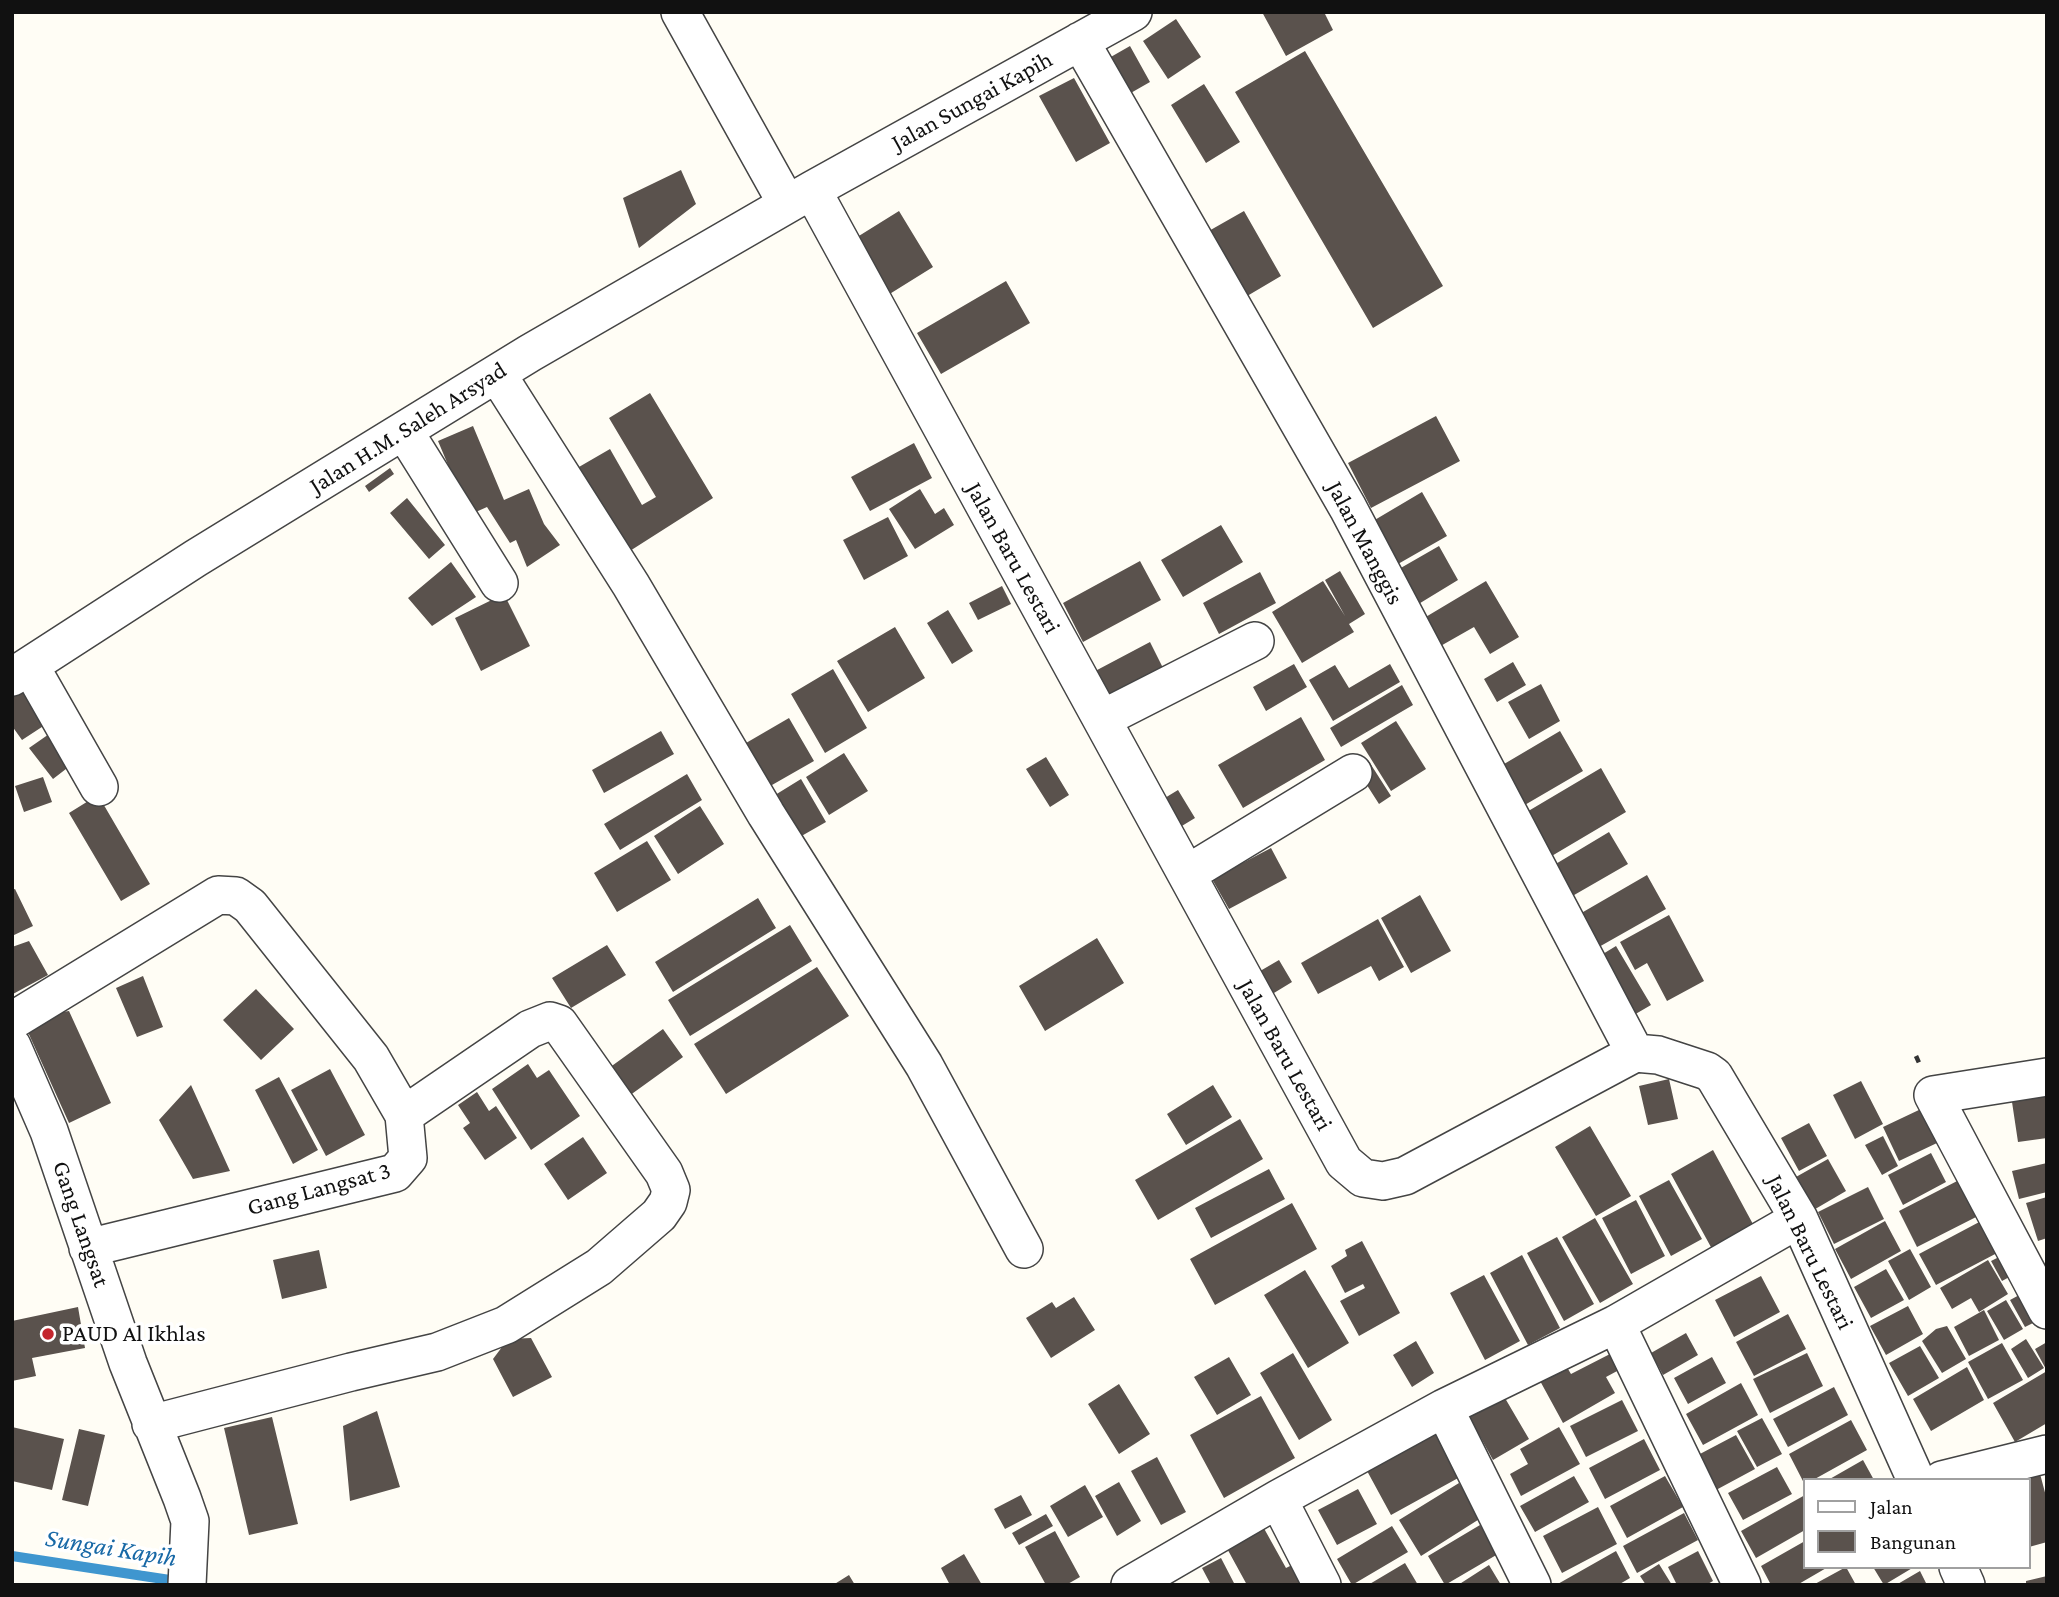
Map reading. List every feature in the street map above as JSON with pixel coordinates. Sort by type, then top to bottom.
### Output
[{"type":"street","name":"Jalan Baru Lestari","points":[[680,12],[799,197],[1102,719],[1344,1162],[1363,1178],[1383,1181],[1405,1176],[1635,1053],[1686,1062],[1714,1076],[1799,1219],[1915,1478]]},
{"type":"street","name":"Jalan Sungai Kapih","points":[[799,197],[1133,12]]},
{"type":"street","name":"Jalan Manggis","points":[[1080,41],[1348,508],[1635,1053]]},
{"type":"street","name":"Jalan H.M. Saleh Arsyad","points":[[21,672],[196,558],[404,430],[799,197]]},
{"type":"street","points":[[496,374],[631,585],[766,814],[924,1065],[1024,1250]]},
{"type":"street","points":[[404,430],[499,583]]},
{"type":"street","points":[[1102,719],[1255,641]]},
{"type":"street","points":[[21,672],[99,787]]},
{"type":"street","points":[[1187,874],[1353,773]]},
{"type":"street","points":[[12,1020],[218,895],[236,896],[250,906],[371,1058],[404,1115],[530,1029],[550,1021],[559,1024],[664,1173],[671,1190],[668,1202],[659,1215],[599,1268],[506,1325],[437,1352],[351,1371],[151,1424]]},
{"type":"street","name":"Gang Langsat","points":[[12,1046],[49,1131],[190,1532],[187,1585]]},
{"type":"street","points":[[2047,1077],[1933,1095],[2038,1274],[2047,1310]]},
{"type":"street","name":"Gang Langsat 3","points":[[88,1248],[395,1172],[408,1158],[404,1115]]},
{"type":"street","points":[[1130,1585],[1278,1499],[1444,1408],[1616,1324],[1799,1219]]},
{"type":"street","points":[[1616,1324],[1742,1585]]},
{"type":"street","points":[[1444,1408],[1532,1585]]},
{"type":"street","points":[[1950,1478],[2047,1454]]},
{"type":"street","points":[[1278,1499],[1322,1585]]},
{"type":"street","points":[[1959,1569],[1966,1585]]},
{"type":"building","points":[[1262,12],[1324,12],[1333,30],[1286,56]]},
{"type":"building","points":[[1176,19],[1201,57],[1168,79],[1143,41]]},
{"type":"building","points":[[1130,46],[1150,82],[1115,102],[1095,66]]},
{"type":"building","points":[[1305,51],[1443,286],[1373,328],[1235,92]]},
{"type":"building","points":[[1074,78],[1110,143],[1076,162],[1039,96]]},
{"type":"building","points":[[1204,84],[1240,142],[1206,163],[1171,105]]},
{"type":"building","points":[[681,170],[696,204],[639,248],[623,198]]},
{"type":"building","points":[[899,211],[933,267],[888,295],[854,239]]},
{"type":"building","points":[[1244,211],[1281,276],[1237,302],[1200,236]]},
{"type":"building","points":[[1006,281],[1030,323],[941,374],[917,333]]},
{"type":"building","points":[[650,393],[713,498],[622,556],[572,471],[610,449],[642,505],[656,497],[609,418]]},
{"type":"building","points":[[1436,416],[1460,461],[1371,508],[1348,463]]},
{"type":"building","points":[[473,426],[504,500],[529,489],[544,524],[560,545],[527,567],[516,540],[510,543],[487,507],[469,515],[438,441]]},
{"type":"building","points":[[914,443],[932,478],[870,511],[851,477]]},
{"type":"building","points":[[390,468],[394,474],[369,492],[365,486]]},
{"type":"building","points":[[920,489],[935,514],[944,508],[954,525],[915,549],[889,509]]},
{"type":"building","points":[[1422,492],[1447,536],[1398,564],[1373,521]]},
{"type":"building","points":[[407,498],[445,545],[429,559],[390,513]]},
{"type":"building","points":[[888,517],[908,556],[864,580],[843,540]]},
{"type":"building","points":[[1221,525],[1243,562],[1183,597],[1161,560]]},
{"type":"building","points":[[1439,546],[1458,580],[1412,608],[1392,573]]},
{"type":"building","points":[[1140,561],[1161,600],[1083,642],[1063,603]]},
{"type":"building","points":[[451,562],[476,597],[432,626],[408,598]]},
{"type":"building","points":[[1340,571],[1365,614],[1349,624],[1354,632],[1302,663],[1272,612],[1323,581],[1345,616],[1325,580]]},
{"type":"building","points":[[1260,572],[1276,603],[1219,634],[1203,603]]},
{"type":"building","points":[[1486,581],[1519,637],[1490,654],[1474,627],[1430,652],[1414,624]]},
{"type":"building","points":[[1002,586],[1011,604],[978,620],[969,603]]},
{"type":"building","points":[[504,594],[530,646],[481,671],[455,618]]},
{"type":"building","points":[[948,610],[973,651],[952,664],[927,623]]},
{"type":"building","points":[[895,627],[925,678],[868,712],[837,661]]},
{"type":"building","points":[[1150,642],[1163,668],[1095,703],[1082,678]]},
{"type":"building","points":[[1513,662],[1526,685],[1497,702],[1484,679]]},
{"type":"building","points":[[1294,664],[1307,687],[1266,711],[1253,687]]},
{"type":"building","points":[[1390,664],[1400,682],[1333,721],[1309,680],[1335,665],[1349,688]]},
{"type":"building","points":[[833,669],[867,728],[825,753],[791,694]]},
{"type":"building","points":[[21,682],[48,723],[22,740],[12,726],[12,688]]},
{"type":"building","points":[[1541,684],[1560,721],[1529,739],[1508,702]]},
{"type":"building","points":[[1402,685],[1413,705],[1341,747],[1330,728]]},
{"type":"building","points":[[1301,717],[1325,760],[1243,808],[1218,765]]},
{"type":"building","points":[[789,718],[814,761],[758,793],[734,750]]},
{"type":"building","points":[[1396,721],[1426,769],[1391,791],[1361,743]]},
{"type":"building","points":[[661,731],[674,754],[604,793],[592,770]]},
{"type":"building","points":[[1560,731],[1583,771],[1523,806],[1499,767]]},
{"type":"building","points":[[52,732],[75,762],[53,779],[29,748]]},
{"type":"building","points":[[844,753],[868,791],[829,815],[806,777]]},
{"type":"building","points":[[1046,757],[1069,795],[1050,807],[1026,769]]},
{"type":"building","points":[[1368,760],[1391,796],[1379,804],[1356,768]]},
{"type":"building","points":[[1601,768],[1626,812],[1550,857],[1525,813]]},
{"type":"building","points":[[687,774],[702,800],[620,850],[604,824]]},
{"type":"building","points":[[43,777],[52,802],[24,812],[15,786]]},
{"type":"building","points":[[801,779],[826,822],[791,842],[767,800]]},
{"type":"building","points":[[1178,790],[1195,818],[1167,835],[1150,807]]},
{"type":"building","points":[[98,795],[150,884],[121,901],[69,813]]},
{"type":"building","points":[[700,806],[724,844],[678,874],[654,836]]},
{"type":"building","points":[[1609,832],[1628,864],[1562,902],[1544,871]]},
{"type":"building","points":[[647,841],[671,880],[617,912],[594,873]]},
{"type":"building","points":[[1271,848],[1287,878],[1229,909],[1212,879]]},
{"type":"building","points":[[1647,875],[1666,909],[1590,952],[1571,919]]},
{"type":"building","points":[[15,889],[33,926],[12,936],[12,890]]},
{"type":"building","points":[[1420,895],[1451,951],[1411,973],[1381,918]]},
{"type":"building","points":[[758,898],[776,928],[673,992],[655,962]]},
{"type":"building","points":[[1669,915],[1704,981],[1667,1001],[1647,963],[1635,970],[1620,942]]},
{"type":"building","points":[[1378,919],[1404,967],[1379,981],[1371,966],[1318,994],[1301,963]]},
{"type":"building","points":[[790,925],[812,961],[690,1036],[668,1000]]},
{"type":"building","points":[[1097,938],[1124,983],[1045,1031],[1019,986]]},
{"type":"building","points":[[29,941],[48,975],[13,994],[12,947]]},
{"type":"building","points":[[607,945],[626,975],[571,1008],[552,978]]},
{"type":"building","points":[[1616,946],[1651,1005],[1627,1019],[1593,960]]},
{"type":"building","points":[[1279,960],[1292,982],[1269,996],[1255,974]]},
{"type":"building","points":[[817,967],[849,1016],[726,1094],[694,1044]]},
{"type":"building","points":[[143,976],[163,1027],[137,1037],[116,988]]},
{"type":"building","points":[[256,989],[294,1029],[261,1060],[223,1020]]},
{"type":"building","points":[[69,1011],[111,1103],[69,1123],[27,1030],[49,1014]]},
{"type":"building","points":[[663,1029],[683,1057],[622,1101],[602,1073]]},
{"type":"building","points":[[528,1064],[537,1078],[549,1070],[580,1116],[531,1150],[492,1089]]},
{"type":"building","points":[[330,1069],[365,1135],[326,1156],[291,1090]]},
{"type":"building","points":[[279,1077],[318,1150],[293,1164],[255,1090]]},
{"type":"building","points":[[1669,1079],[1678,1119],[1648,1125],[1639,1086]]},
{"type":"building","points":[[1861,1081],[1883,1124],[1855,1139],[1833,1095]]},
{"type":"building","points":[[191,1085],[230,1171],[193,1179],[159,1120]]},
{"type":"building","points":[[1213,1085],[1232,1117],[1186,1145],[1167,1114]]},
{"type":"building","points":[[477,1092],[489,1111],[496,1106],[517,1138],[485,1160],[463,1128],[470,1123],[458,1105]]},
{"type":"building","points":[[2046,1096],[2047,1138],[2018,1142],[2012,1102]]},
{"type":"building","points":[[1921,1109],[1937,1143],[1899,1161],[1883,1127]]},
{"type":"building","points":[[1240,1119],[1263,1159],[1158,1220],[1135,1180]]},
{"type":"building","points":[[1809,1123],[1827,1156],[1799,1171],[1781,1138]]},
{"type":"building","points":[[1590,1126],[1631,1196],[1596,1216],[1555,1147]]},
{"type":"building","points":[[1883,1136],[1898,1166],[1882,1175],[1865,1145]]},
{"type":"building","points":[[583,1137],[607,1173],[568,1200],[544,1164]]},
{"type":"building","points":[[1713,1150],[1754,1226],[1712,1249],[1671,1174]]},
{"type":"building","points":[[1931,1153],[1946,1182],[1903,1205],[1888,1175]]},
{"type":"building","points":[[1828,1159],[1846,1191],[1805,1215],[1787,1182]]},
{"type":"building","points":[[2047,1163],[2047,1192],[2019,1199],[2012,1171]]},
{"type":"building","points":[[1269,1169],[1285,1199],[1211,1238],[1195,1208]]},
{"type":"building","points":[[1963,1178],[1982,1214],[1917,1247],[1899,1211]]},
{"type":"building","points":[[1669,1180],[1702,1239],[1671,1256],[1639,1196]]},
{"type":"building","points":[[1868,1187],[1884,1219],[1834,1244],[1818,1212]]},
{"type":"building","points":[[2047,1197],[2047,1238],[2038,1241],[2026,1203]]},
{"type":"building","points":[[1636,1200],[1665,1256],[1631,1274],[1602,1218]]},
{"type":"building","points":[[1292,1203],[1317,1249],[1215,1305],[1190,1259]]},
{"type":"building","points":[[1595,1218],[1633,1284],[1600,1303],[1562,1237]]},
{"type":"building","points":[[1983,1220],[1999,1252],[1936,1285],[1919,1254]]},
{"type":"building","points":[[1885,1221],[1901,1251],[1851,1279],[1835,1249]]},
{"type":"building","points":[[1557,1237],[1594,1304],[1564,1321],[1527,1253]]},
{"type":"building","points":[[1362,1241],[1400,1313],[1359,1336],[1340,1301],[1365,1288],[1363,1284],[1345,1293],[1331,1266],[1347,1256],[1345,1250]]},
{"type":"building","points":[[1910,1249],[1931,1287],[1909,1300],[1888,1261]]},
{"type":"building","points":[[319,1250],[327,1288],[282,1299],[273,1260]]},
{"type":"building","points":[[1522,1255],[1560,1328],[1528,1345],[1490,1273]]},
{"type":"building","points":[[2003,1255],[2013,1275],[2002,1281],[1991,1261]]},
{"type":"building","points":[[1988,1260],[2008,1294],[1979,1312],[1971,1298],[1952,1309],[1940,1288]]},
{"type":"building","points":[[1886,1269],[1904,1300],[1871,1318],[1854,1287]]},
{"type":"building","points":[[1305,1270],[1349,1343],[1308,1368],[1264,1295]]},
{"type":"building","points":[[1484,1275],[1520,1341],[1485,1360],[1450,1293]]},
{"type":"building","points":[[1761,1276],[1780,1312],[1734,1337],[1715,1300]]},
{"type":"building","points":[[2023,1293],[2039,1320],[2025,1327],[2010,1300]]},
{"type":"building","points":[[1074,1297],[1095,1330],[1051,1358],[1026,1318],[1052,1302],[1056,1308]]},
{"type":"building","points":[[2006,1300],[2023,1329],[2004,1340],[1987,1311]]},
{"type":"building","points":[[1908,1306],[1923,1334],[1886,1355],[1870,1326]]},
{"type":"building","name":"PAUD Al Ikhlas","points":[[78,1307],[85,1348],[32,1358],[36,1376],[12,1381],[12,1321]]},
{"type":"building","points":[[1984,1310],[1999,1340],[1969,1356],[1954,1327]]},
{"type":"building","points":[[1788,1314],[1806,1349],[1754,1376],[1736,1342]]},
{"type":"building","points":[[1947,1326],[1966,1359],[1942,1373],[1922,1341],[1936,1329]]},
{"type":"building","points":[[1686,1333],[1698,1355],[1663,1375],[1651,1353]]},
{"type":"building","points":[[531,1338],[552,1377],[513,1397],[493,1359],[508,1339]]},
{"type":"building","points":[[2026,1339],[2044,1368],[2028,1378],[2011,1349]]},
{"type":"building","points":[[1416,1341],[1434,1373],[1412,1387],[1393,1355]]},
{"type":"building","points":[[2047,1342],[2047,1371],[2035,1349]]},
{"type":"building","points":[[2002,1343],[2023,1380],[1988,1399],[1968,1362]]},
{"type":"building","points":[[1920,1346],[1939,1378],[1908,1396],[1889,1363]]},
{"type":"building","points":[[1293,1353],[1332,1420],[1299,1440],[1260,1373]]},
{"type":"building","points":[[1807,1353],[1823,1386],[1770,1413],[1753,1379]]},
{"type":"building","points":[[1610,1354],[1619,1370],[1606,1377],[1615,1393],[1563,1423],[1539,1379],[1565,1364],[1571,1374]]},
{"type":"building","points":[[1229,1357],[1251,1395],[1217,1415],[1194,1377]]},
{"type":"building","points":[[1712,1357],[1726,1383],[1688,1404],[1674,1378]]},
{"type":"building","points":[[1967,1367],[1984,1400],[1931,1431],[1913,1399]]},
{"type":"building","points":[[2047,1371],[2047,1423],[2015,1442],[1993,1403]]},
{"type":"building","points":[[1741,1383],[1758,1415],[1703,1445],[1686,1414]]},
{"type":"building","points":[[1119,1384],[1150,1434],[1119,1454],[1088,1404]]},
{"type":"building","points":[[1834,1387],[1848,1415],[1788,1447],[1773,1419]]},
{"type":"building","points":[[1502,1393],[1529,1439],[1493,1460],[1467,1413]]},
{"type":"building","points":[[1261,1396],[1295,1458],[1224,1498],[1190,1435]]},
{"type":"building","points":[[1622,1400],[1638,1431],[1586,1457],[1570,1426]]},
{"type":"building","points":[[377,1411],[400,1487],[350,1501],[343,1426]]},
{"type":"building","points":[[272,1417],[298,1524],[249,1535],[224,1428]]},
{"type":"building","points":[[1762,1418],[1782,1454],[1757,1467],[1737,1431]]},
{"type":"building","points":[[1851,1420],[1867,1450],[1817,1478],[1804,1478],[1804,1483],[1789,1454]]},
{"type":"building","points":[[12,1427],[64,1439],[52,1490],[12,1481]]},
{"type":"building","points":[[1559,1427],[1580,1464],[1521,1496],[1510,1474],[1528,1464],[1520,1449]]},
{"type":"building","points":[[79,1429],[105,1435],[88,1506],[62,1500]]},
{"type":"building","points":[[1435,1430],[1460,1477],[1391,1515],[1366,1469]]},
{"type":"building","points":[[1736,1435],[1755,1469],[1716,1490],[1698,1455]]},
{"type":"building","points":[[1644,1439],[1660,1470],[1605,1499],[1589,1468]]},
{"type":"building","points":[[1157,1457],[1186,1512],[1161,1525],[1131,1471]]},
{"type":"building","points":[[1863,1460],[1873,1478],[1832,1478]]},
{"type":"building","points":[[1777,1467],[1792,1494],[1743,1520],[1728,1493]]},
{"type":"building","points":[[2039,1470],[2047,1500],[2047,1542],[2031,1546],[2031,1478],[2011,1478]]},
{"type":"building","points":[[1574,1476],[1589,1502],[1535,1532],[1520,1506]]},
{"type":"building","points":[[1665,1476],[1683,1507],[1627,1538],[1610,1506]]},
{"type":"building","points":[[1119,1482],[1141,1521],[1117,1536],[1095,1496]]},
{"type":"building","points":[[1459,1483],[1481,1518],[1421,1556],[1399,1520]]},
{"type":"building","points":[[1085,1485],[1103,1517],[1068,1537],[1050,1506]]},
{"type":"building","points":[[1358,1489],[1377,1524],[1337,1545],[1318,1510]]},
{"type":"building","points":[[1021,1495],[1032,1515],[1005,1529],[994,1509]]},
{"type":"building","points":[[1804,1496],[1804,1531],[1756,1558],[1741,1531]]},
{"type":"building","points":[[1598,1507],[1617,1544],[1562,1573],[1543,1536]]},
{"type":"building","points":[[1684,1513],[1698,1540],[1637,1573],[1623,1546]]},
{"type":"building","points":[[1046,1514],[1053,1526],[1019,1545],[1012,1533]]},
{"type":"building","points":[[1261,1523],[1286,1568],[1294,1564],[1303,1581],[1296,1585],[1247,1585],[1224,1543]]},
{"type":"building","points":[[1480,1525],[1498,1554],[1445,1585],[1428,1556]]},
{"type":"building","points":[[1392,1526],[1408,1552],[1352,1585],[1337,1559]]},
{"type":"building","points":[[1055,1531],[1080,1577],[1066,1585],[1046,1585],[1025,1547]]},
{"type":"building","points":[[1804,1542],[1804,1569],[1825,1569],[1797,1585],[1771,1585],[1761,1566]]},
{"type":"building","points":[[1616,1551],[1630,1578],[1618,1585],[1556,1585]]},
{"type":"building","points":[[1698,1551],[1713,1581],[1706,1585],[1677,1585],[1668,1567]]},
{"type":"building","points":[[964,1554],[982,1585],[950,1585],[941,1568]]},
{"type":"building","points":[[1221,1558],[1235,1585],[1211,1585],[1202,1568]]},
{"type":"building","points":[[1405,1563],[1418,1585],[1368,1585]]},
{"type":"building","points":[[1659,1564],[1672,1585],[1646,1585],[1640,1576]]},
{"type":"building","points":[[1489,1565],[1501,1585],[1458,1585]]},
{"type":"building","points":[[1847,1569],[1856,1585],[1813,1585]]},
{"type":"building","points":[[1874,1569],[1911,1569],[1884,1585]]},
{"type":"building","points":[[1920,1571],[1927,1585],[1896,1585]]},
{"type":"building","points":[[849,1575],[855,1585],[833,1585]]},
{"type":"building","points":[[2047,1576],[2047,1585],[2026,1585],[2026,1581]]},
{"type":"waterway","name":"Sungai Kapih","points":[[12,1556],[183,1582]]},
{"type":"place","name":"PAUD Al Ikhlas","points":[[48,1334]]}]
